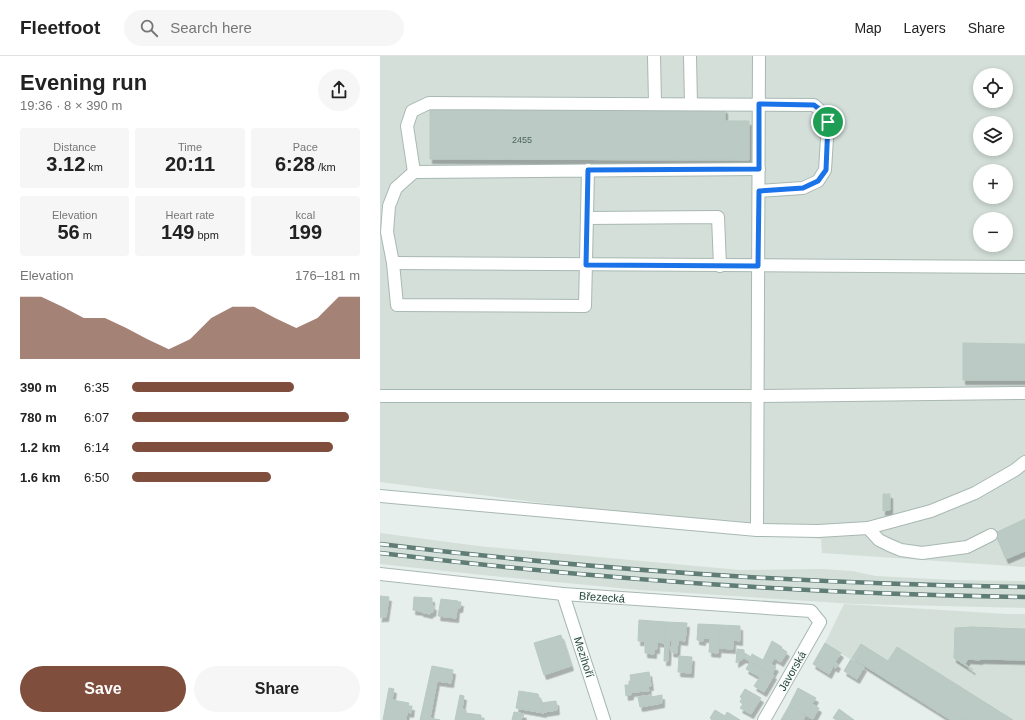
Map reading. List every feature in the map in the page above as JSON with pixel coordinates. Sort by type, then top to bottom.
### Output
[{"type":"street","points":[[654,56],[655,103]]},
{"type":"street","points":[[690,56],[691,104]]},
{"type":"street","points":[[757,530],[759,56]]},
{"type":"street","points":[[414,172],[407,126],[412,111],[429,103],[814,105],[823,112],[828,122],[826,170],[818,181],[803,188],[759,191]]},
{"type":"street","points":[[588,170],[585,306],[398,305],[393,263],[387,232],[389,206],[396,188],[414,172],[588,170],[759,169]]},
{"type":"street","points":[[587,218],[718,216],[720,266]]},
{"type":"street","points":[[393,263],[1025,267]]},
{"type":"street","points":[[380,396],[758,396],[1025,393]]},
{"type":"street","points":[[380,496],[757,530],[818,531],[868,528],[931,511],[975,493],[1016,470],[1025,462]]},
{"type":"street","points":[[868,528],[879,540],[889,545],[901,550],[922,553],[967,547],[991,535]]},
{"type":"street","name":"Březecká","points":[[380,574],[563,594],[811,611],[820,622]]},
{"type":"street","name":"Mezihoří","points":[[563,594],[604,720]]},
{"type":"street","name":"Javorská","points":[[764,720],[820,622]]},
{"type":"shaded area","points":[[380,56],[1025,56],[1025,567],[822,553],[821,539],[380,482]]},
{"type":"shaded area","points":[[380,533],[478,546],[740,570],[821,569],[852,571],[876,576],[952,580],[1025,581],[1025,608],[854,604],[640,590],[380,564]]},
{"type":"shaded area","points":[[844,604],[1025,614],[1025,720],[951,720],[840,653],[825,643]]},
{"type":"building","points":[[430,108],[725,109],[725,121],[749,121],[749,160],[430,159]]},
{"type":"building","points":[[963,343],[1025,344],[1025,380],[963,380]]},
{"type":"building","points":[[883,494],[890,494],[890,510],[883,511]]},
{"type":"building","points":[[1025,519],[1025,551],[1006,559],[995,533]]},
{"type":"building","points":[[380,596],[389,597],[386,617],[380,618]]},
{"type":"building","points":[[414,597],[432,598],[432,606],[434,606],[433,612],[430,614],[413,610]]},
{"type":"building","points":[[441,599],[461,602],[460,608],[457,608],[456,618],[438,616]]},
{"type":"building","points":[[639,620],[666,622],[665,643],[657,642],[657,649],[654,649],[654,654],[645,653],[645,641],[638,641]]},
{"type":"building","points":[[666,622],[687,623],[685,641],[678,640],[677,653],[671,652],[672,640],[669,640],[668,661],[664,661]]},
{"type":"building","points":[[698,624],[720,625],[718,653],[709,652],[710,638],[703,638],[703,641],[697,640]]},
{"type":"building","points":[[720,625],[740,626],[740,641],[733,640],[733,649],[719,648]]},
{"type":"building","points":[[971,627],[1025,629],[1025,660],[968,659],[965,664],[973,670],[954,658],[955,628]]},
{"type":"building","points":[[561,635],[571,666],[544,675],[534,643]]},
{"type":"building","points":[[772,641],[787,652],[781,662],[774,658],[771,664],[776,667],[772,674],[744,658],[744,653],[751,657],[752,654],[763,660]]},
{"type":"building","points":[[825,643],[841,653],[835,662],[838,664],[836,668],[833,666],[829,674],[813,664]]},
{"type":"building","points":[[861,644],[888,661],[897,647],[1013,720],[951,720],[852,658]]},
{"type":"building","points":[[737,649],[744,650],[744,658],[736,663]]},
{"type":"building","points":[[679,656],[692,657],[691,673],[678,672]]},
{"type":"building","points":[[851,659],[864,667],[857,679],[844,671]]},
{"type":"building","points":[[750,662],[774,675],[764,692],[754,686],[760,677],[746,669]]},
{"type":"building","points":[[432,666],[453,670],[451,683],[437,681],[430,718],[440,720],[420,720]]},
{"type":"building","points":[[649,672],[651,686],[648,686],[649,691],[631,692],[631,695],[626,696],[625,685],[629,685],[629,681],[631,681],[630,675]]},
{"type":"building","points":[[389,688],[394,689],[392,700],[409,703],[408,706],[412,706],[411,713],[407,712],[406,720],[383,720]]},
{"type":"building","points":[[798,688],[816,698],[812,704],[819,708],[813,719],[789,706]]},
{"type":"building","points":[[745,689],[761,698],[751,714],[740,708],[743,704],[740,702],[742,698],[740,697]]},
{"type":"building","points":[[519,691],[538,694],[544,713],[516,708]]},
{"type":"building","points":[[460,695],[464,696],[462,709],[466,710],[466,713],[481,715],[481,718],[484,718],[484,720],[455,720]]},
{"type":"building","points":[[651,695],[651,697],[662,695],[662,703],[640,707],[638,697]]},
{"type":"building","points":[[556,701],[557,710],[544,712],[541,703]]},
{"type":"building","points":[[789,706],[806,715],[803,720],[781,720]]},
{"type":"building","points":[[839,709],[854,720],[837,720],[833,718]]},
{"type":"building","points":[[715,710],[725,716],[727,712],[740,720],[712,720],[710,718]]},
{"type":"building","points":[[514,712],[524,714],[523,717],[521,716],[521,720],[512,720]]},
{"type":"railway","points":[[380,544],[541,561],[702,574],[863,583],[1025,587]]},
{"type":"railway","points":[[380,553],[621,578],[702,584],[863,593],[1025,597]]},
{"type":"route","points":[[759,104],[814,105],[823,112],[828,122],[826,170],[818,181],[803,188],[759,191],[758,266],[586,265],[588,170],[759,169],[759,104]]}]
